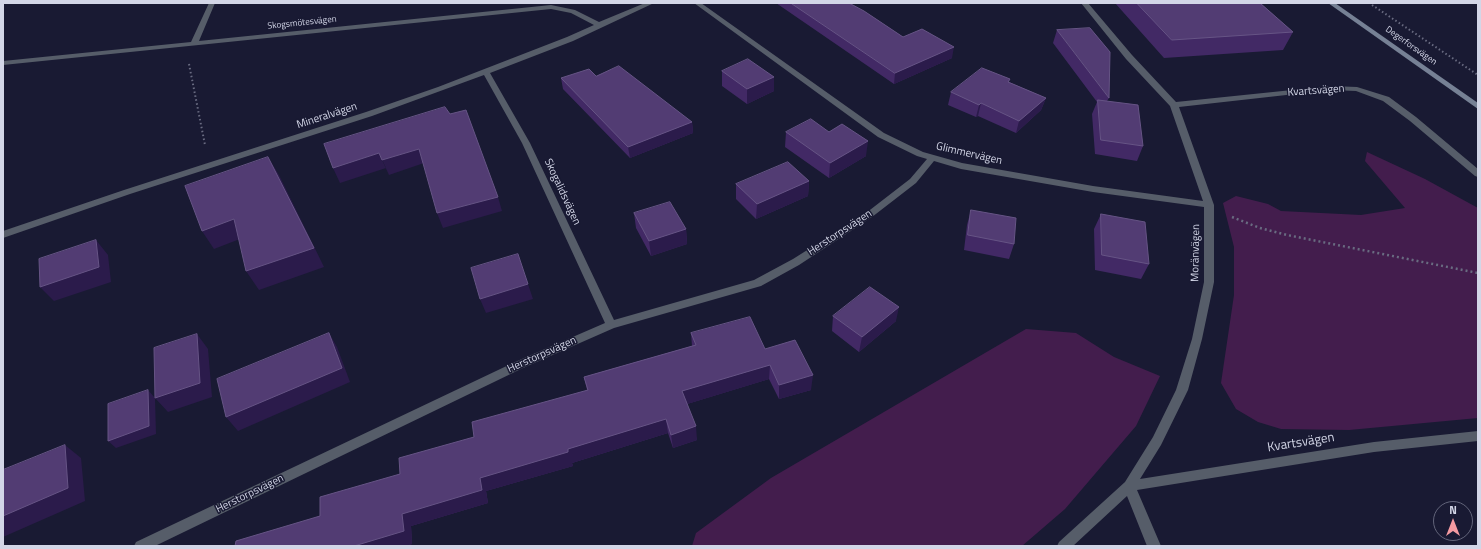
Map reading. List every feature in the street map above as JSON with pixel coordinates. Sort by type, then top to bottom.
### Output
[{"type":"main road","name":"Degerforsvägen","points":[[1331,3],[1478,106]]},
{"type":"street","points":[[194,43],[212,3]]},
{"type":"street","name":"Mineralvägen","points":[[3,235],[83,206],[369,114],[570,40],[599,25],[651,3]]},
{"type":"street","name":"Glimmervägen","points":[[697,3],[881,135],[920,154],[961,166],[1093,189],[1209,205]]},
{"type":"street","name":"Moränvägen","points":[[1064,546],[1129,486],[1158,441],[1182,390],[1197,339],[1209,282],[1209,205],[1174,104],[1129,57],[1084,3]]},
{"type":"street","name":"Skogsmötesvägen","points":[[3,63],[551,7],[573,12],[599,25]]},
{"type":"street","name":"Skogalidsvägen","points":[[486,72],[526,143],[611,325]]},
{"type":"street","name":"Kvartsvägen","points":[[1174,104],[1331,88],[1357,89],[1386,99],[1413,119],[1478,174]]},
{"type":"street","name":"Herstorpsvägen","points":[[141,546],[519,365],[611,325],[757,283],[796,262],[869,215],[913,181],[933,157]]},
{"type":"street","name":"Kvartsvägen","points":[[1129,486],[1374,446],[1478,436]]},
{"type":"street","points":[[1129,486],[1154,546]]},
{"type":"path","points":[[1369,3],[1478,75]]},
{"type":"path","points":[[194,43],[189,63],[209,166]]},
{"type":"path","points":[[1209,205],[1240,221],[1273,232],[1478,273]]},
{"type":"shaded area","points":[[1367,152],[1425,179],[1478,208],[1478,418],[1349,430],[1281,429],[1258,422],[1236,409],[1221,383],[1234,295],[1234,247],[1223,203],[1236,196],[1268,204],[1281,211],[1361,215],[1405,208],[1365,161]]},
{"type":"shaded area","points":[[1026,329],[1076,333],[1114,357],[1160,376],[1136,426],[1065,509],[1022,546],[692,546],[696,533],[771,478]]},
{"type":"building","points":[[791,3],[849,3],[864,11],[903,37],[922,29],[954,47],[895,73]]},
{"type":"building","points":[[1137,3],[1260,3],[1293,32],[1172,40]]},
{"type":"building","points":[[1090,28],[1110,52],[1109,98],[1057,30]]},
{"type":"building","points":[[748,59],[774,77],[747,89],[722,71]]},
{"type":"building","points":[[619,66],[692,122],[628,147],[561,78],[589,69],[596,76]]},
{"type":"building","points":[[982,68],[1010,79],[1008,82],[1046,98],[1019,121],[981,103],[979,105],[951,92]]},
{"type":"building","points":[[1098,100],[1138,105],[1143,146],[1101,140]]},
{"type":"building","points":[[445,107],[450,114],[466,110],[498,197],[437,213],[419,149],[382,160],[379,153],[333,168],[324,144]]},
{"type":"building","points":[[811,119],[829,132],[842,124],[868,141],[830,163],[786,132]]},
{"type":"building","points":[[268,157],[314,248],[246,271],[234,219],[202,231],[185,186]]},
{"type":"building","points":[[788,162],[809,181],[757,204],[736,184]]},
{"type":"building","points":[[670,202],[686,229],[649,241],[634,213]]},
{"type":"building","points":[[971,210],[1016,218],[1014,244],[968,235]]},
{"type":"building","points":[[1101,214],[1145,222],[1149,264],[1102,255]]},
{"type":"building","points":[[96,240],[99,267],[40,287],[39,259]]},
{"type":"building","points":[[518,254],[528,284],[480,299],[471,268]]},
{"type":"building","points":[[870,287],[899,307],[862,337],[833,316]]},
{"type":"building","points":[[750,317],[765,349],[795,340],[813,375],[779,385],[770,365],[682,391],[696,426],[671,435],[666,419],[568,449],[568,452],[480,478],[482,490],[402,514],[404,531],[354,546],[235,546],[236,541],[320,516],[320,497],[400,474],[399,458],[474,437],[472,422],[588,390],[584,377],[696,345],[691,333]]},
{"type":"building","points":[[329,333],[342,368],[226,417],[217,379]]},
{"type":"building","points":[[197,334],[200,383],[155,398],[154,348]]},
{"type":"building","points":[[148,390],[149,426],[108,441],[108,404]]},
{"type":"building","points":[[65,445],[68,488],[3,516],[3,470]]}]
